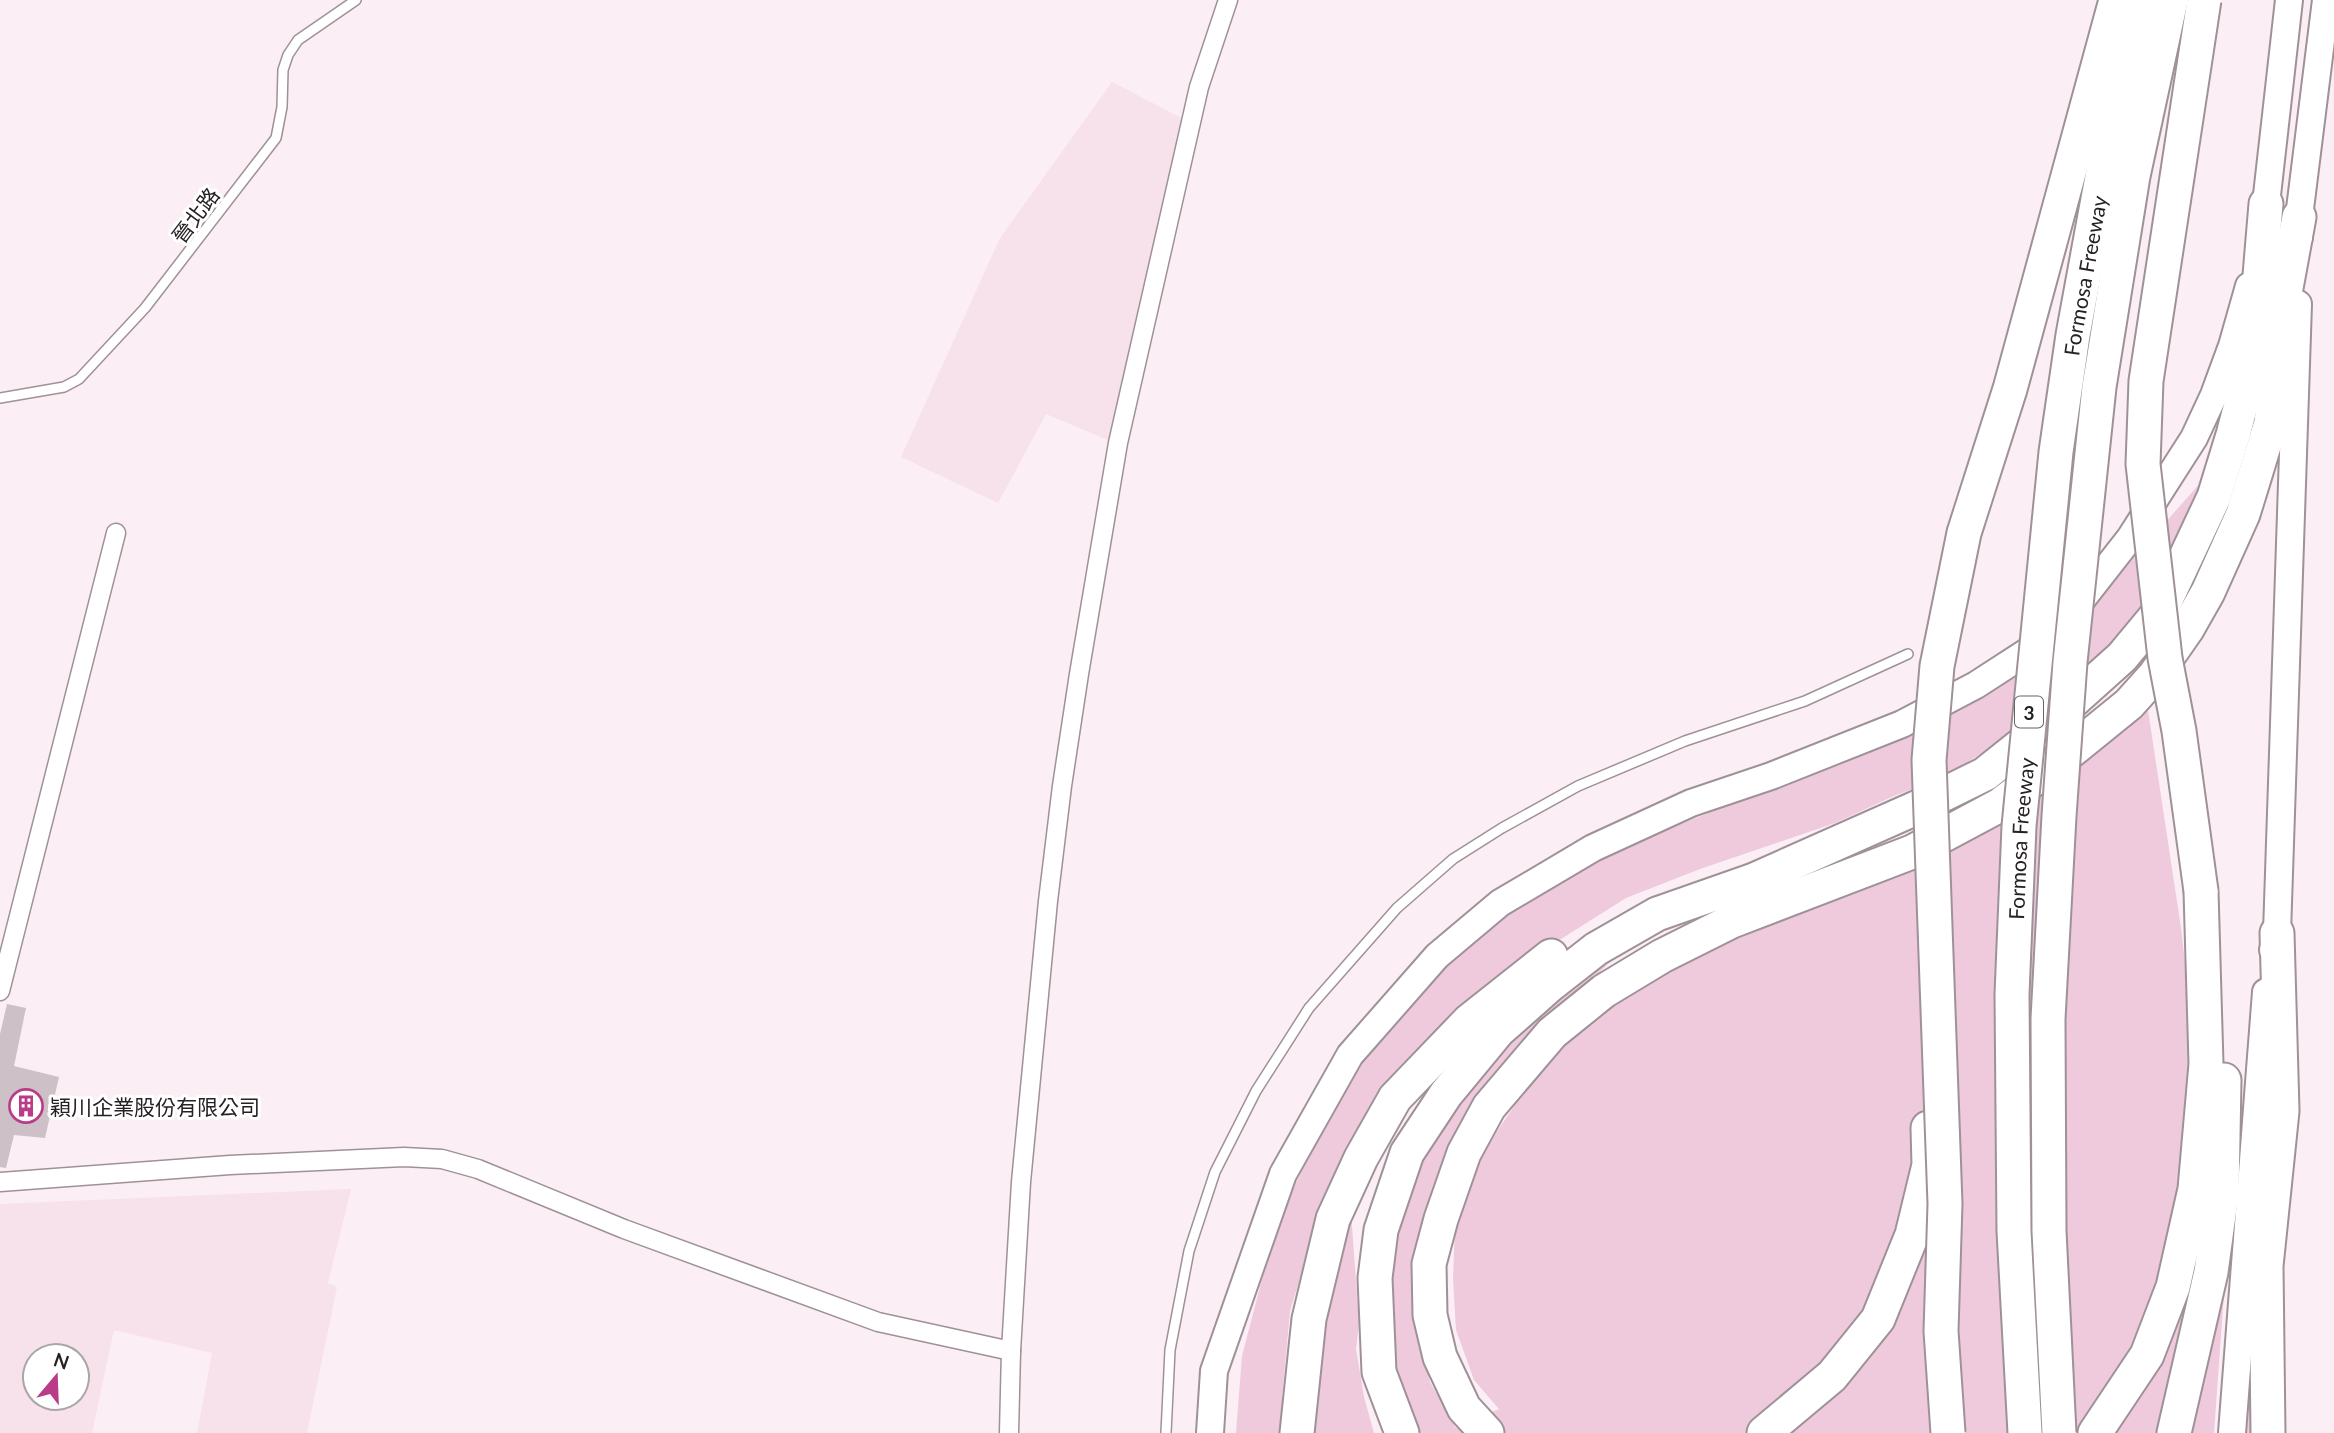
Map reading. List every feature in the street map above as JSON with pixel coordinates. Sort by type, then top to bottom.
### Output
[{"type":"highway","points":[[1948,1433],[1941,1331],[1945,1204],[1929,760],[1937,666],[1964,533],[2010,389],[2116,0]]},
{"type":"highway","name":"Formosa Freeway","points":[[2025,1433],[2014,1217],[2012,994],[2019,825],[2056,452],[2067,374],[2106,150],[2140,0]]},
{"type":"highway","name":"Formosa Freeway","points":[[2059,1433],[2049,1231],[2048,1019],[2068,687],[2099,387],[2133,176],[2171,0]]},
{"type":"highway","points":[[2174,1433],[2211,1272],[2222,1193],[2225,1106],[2219,972],[2201,891],[2179,731],[2165,658],[2143,464],[2146,381],[2204,0]]},
{"type":"highway","points":[[1402,1433],[1379,1372],[1375,1278],[1381,1230],[1407,1153],[1446,1094],[1498,1031],[1596,948],[1657,914],[1754,880],[1859,834],[1984,774],[2045,726],[2122,657],[2161,610],[2214,497],[2253,359],[2266,204]]},
{"type":"highway","points":[[1486,1433],[1464,1408],[1440,1356],[1430,1315],[1429,1264],[1464,1153],[1489,1107],[1552,1033],[1604,991],[1662,956],[1732,921],[1912,852],[2000,805],[2129,704],[2155,675],[2187,629],[2243,514],[2271,424],[2286,288],[2299,216]]},
{"type":"highway","points":[[1297,1433],[1309,1319],[1333,1219],[1361,1158],[1395,1098],[1469,1021],[1566,944],[1712,878],[1859,834]]},
{"type":"highway","points":[[2095,1433],[2147,1355],[2173,1287],[2195,1189],[2206,1063],[2201,891]]},
{"type":"highway","points":[[2268,1433],[2266,1266],[2282,1111],[2277,933]]},
{"type":"highway","points":[[1764,1433],[1832,1376],[1878,1319],[1912,1236],[1929,1165],[1927,1085],[1937,937]]},
{"type":"street","points":[[1009,1433],[1021,1182],[1048,901],[1079,674],[1118,443],[1199,88],[1228,0]]},
{"type":"street","points":[[1210,1433],[1214,1371],[1283,1174],[1350,1055],[1437,956],[1500,903],[1593,848],[1691,803],[1771,776],[1902,724],[1976,685],[2044,641],[2083,598],[2130,538],[2194,438],[2214,395],[2246,299],[2266,204],[2289,0]]},
{"type":"street","points":[[2232,1433],[2267,977],[2277,933],[2296,391],[2299,216],[2326,0]]},
{"type":"street","points":[[0,991],[116,533]]},
{"type":"street","points":[[0,1182],[270,1163],[404,1157],[442,1159],[478,1170],[624,1229],[878,1322],[1011,1351]]},
{"type":"lane","name":"晉北路","points":[[0,398],[64,387],[79,379],[145,308],[276,138],[282,107],[283,70],[298,40],[356,0]]},
{"type":"lane","points":[[1166,1433],[1170,1350],[1189,1251],[1214,1172],[1256,1091],[1309,1008],[1397,908],[1453,859],[1578,786],[1685,741],[1805,701],[1908,654]]},
{"type":"shaded area","points":[[1112,82],[1193,124],[1110,441],[1046,414],[998,503],[901,457],[1000,238]]},
{"type":"shaded area","points":[[2203,480],[2164,587],[2108,653],[2012,734],[1946,776],[1835,823],[1700,869],[1626,898],[1550,946],[1481,995],[1324,1216],[1307,1255],[1290,1311],[1282,1398],[1314,1399],[1320,1311],[1351,1212],[1359,1323],[1356,1349],[1364,1397],[1374,1433],[1236,1433],[1242,1356],[1261,1283],[1286,1205],[1311,1150],[1335,1099],[1377,1042],[1456,950],[1512,908],[1569,874],[1635,843],[1755,794],[1839,765],[1910,733],[2051,651]]},
{"type":"shaded area","points":[[2148,710],[2181,928],[2191,1015],[2193,1063],[2187,1115],[2189,1150],[2173,1246],[2161,1285],[2144,1326],[2111,1391],[2078,1433],[1417,1433],[1402,1398],[1388,1351],[1387,1267],[1395,1226],[1410,1171],[1435,1125],[1496,1045],[1541,1003],[1616,956],[1523,1048],[1471,1111],[1440,1176],[1422,1241],[1416,1275],[1418,1310],[1421,1343],[1430,1382],[1456,1428],[1499,1409],[1474,1380],[1456,1330],[1453,1278],[1455,1227],[1473,1173],[1525,1090],[1555,1054],[1599,1012],[1717,943],[1900,874],[1982,832],[2043,795]]},
{"type":"shaded area","points":[[351,1189],[328,1283],[337,1287],[307,1433],[197,1433],[212,1353],[114,1330],[92,1433],[0,1433],[0,1204]]},
{"type":"shaded area","points":[[2202,1258],[2191,1428],[2224,1293],[2214,1433],[2117,1433],[2147,1388],[2171,1342]]},
{"type":"shaded area","points":[[2258,1285],[2258,1433],[2245,1433]]},
{"type":"building","name":"穎川企業股份有限公司","points":[[7,1004],[26,1008],[14,1066],[59,1077],[45,1138],[14,1135],[6,1168],[0,1167],[0,1034]]},
{"type":"place","name":"穎川企業股份有限公司","points":[[26,1106]]}]
